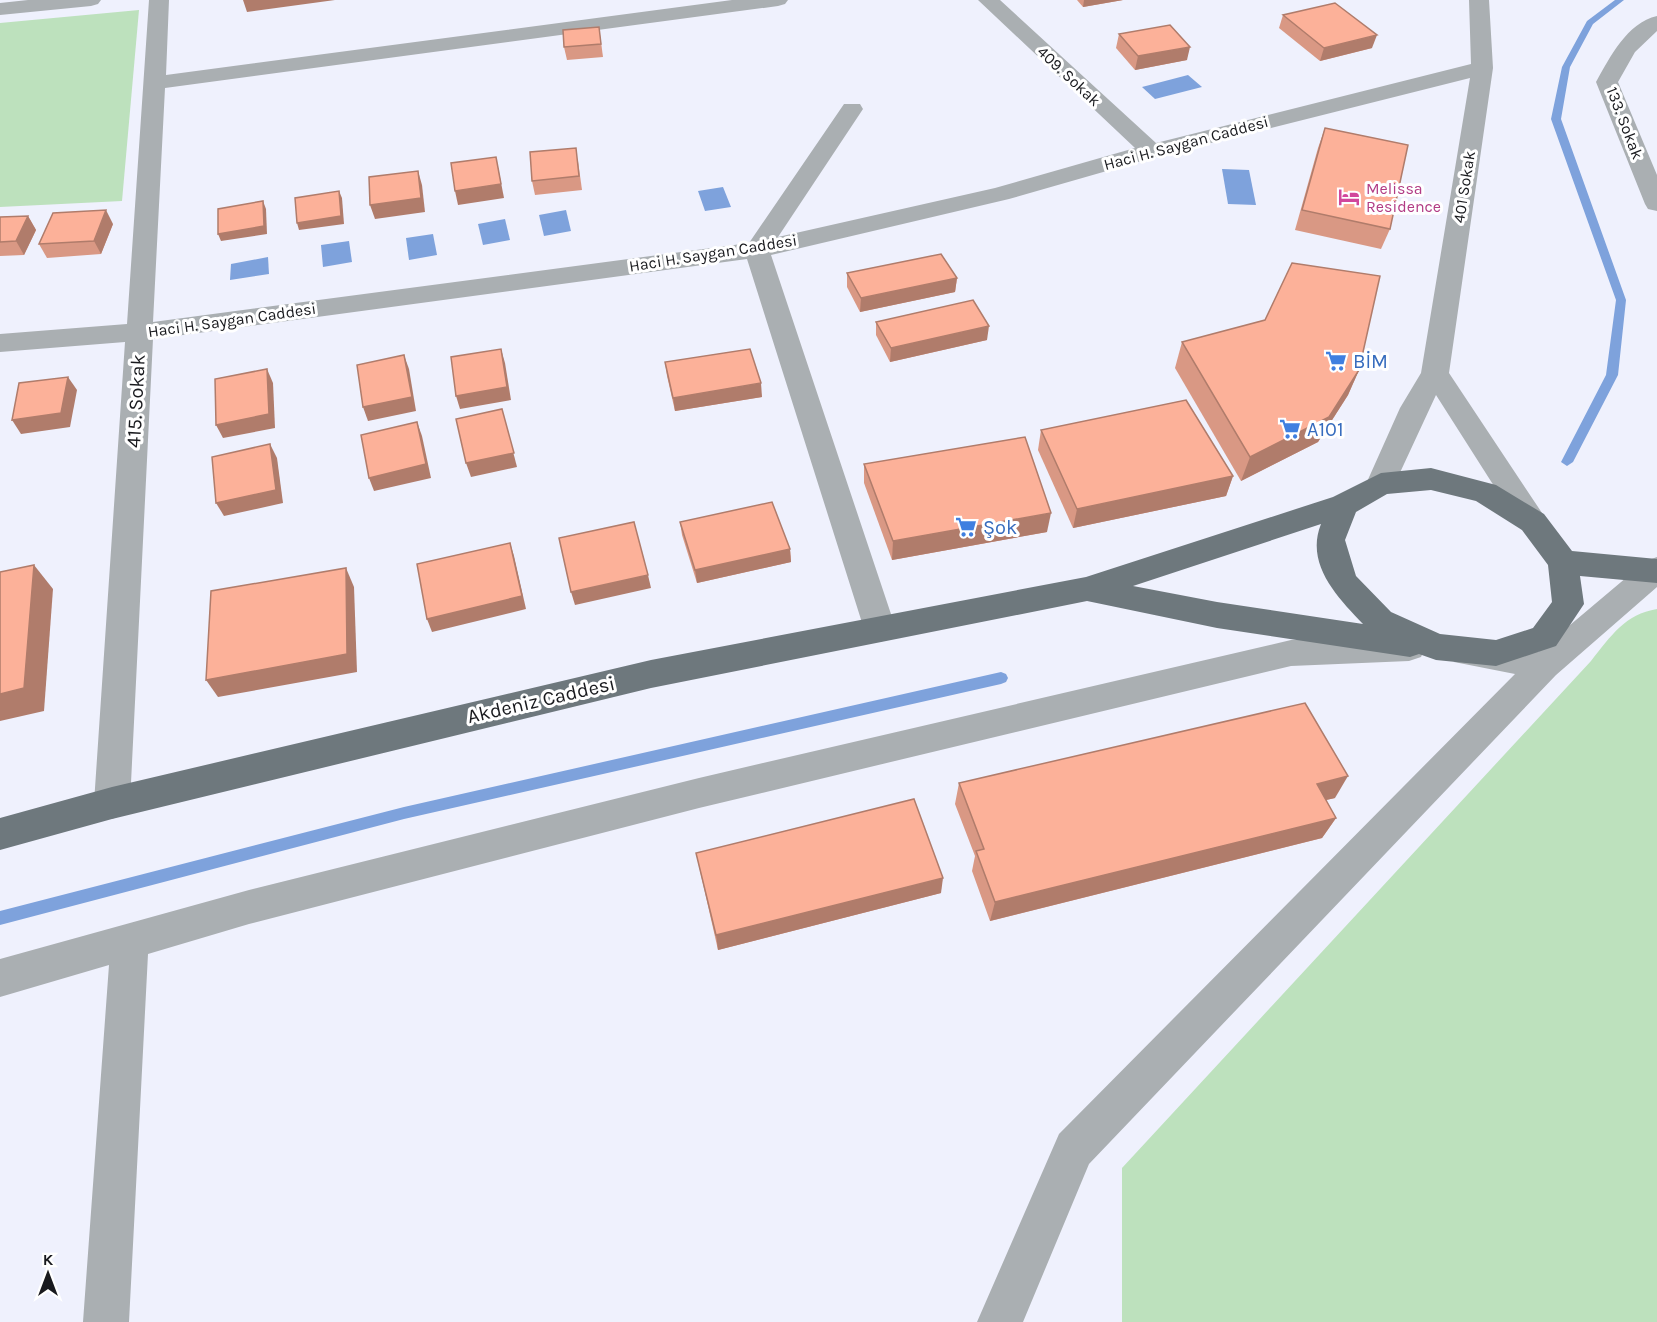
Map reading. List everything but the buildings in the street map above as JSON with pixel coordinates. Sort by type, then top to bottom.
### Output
[{"type":"main road","points":[[1431,479],[1485,493],[1533,522],[1563,562],[1568,604],[1544,637],[1496,653],[1334,634],[1086,589],[1344,505],[1381,484],[1431,479]]},
{"type":"main road","points":[[1344,505],[1330,540],[1342,582],[1380,621],[1436,647]]},
{"type":"main road","points":[[1563,562],[1657,570]]},
{"type":"main road","name":"Akdeniz Caddesi","points":[[0,834],[112,803],[651,674],[1086,589]]},
{"type":"street","points":[[0,9],[91,0]]},
{"type":"street","name":"415. Sokak","points":[[112,803],[159,0]]},
{"type":"street","points":[[155,83],[778,0]]},
{"type":"street","name":"409. Sokak","points":[[988,0],[1151,151]]},
{"type":"street","name":"401 Sokak","points":[[1435,373],[1482,68],[1479,0]]},
{"type":"street","name":"133. Sokak","points":[[1657,22],[1647,28],[1622,53],[1608,82],[1657,204]]},
{"type":"street","name":"Haci H. Saygan Caddesi","points":[[0,343],[141,332],[757,250],[1000,194],[1151,151],[1482,68]]},
{"type":"street","points":[[852,109],[757,250],[880,629]]},
{"type":"street","points":[[1381,484],[1414,408],[1435,373],[1533,522]]},
{"type":"street","points":[[1000,1322],[1074,1149],[1544,666],[1657,570]]},
{"type":"street","points":[[0,978],[249,907],[699,793],[1291,653],[1436,647],[1544,666]]},
{"type":"street","points":[[106,1322],[130,941]]},
{"type":"green space","points":[[139,10],[122,201],[0,207],[0,23]]},
{"type":"green space","points":[[1657,609],[1657,1322],[1122,1322],[1122,1168],[1591,661],[1612,635],[1627,621]]},
{"type":"water","points":[[1188,75],[1202,87],[1155,99],[1142,87]]},
{"type":"water","points":[[1222,169],[1249,170],[1256,205],[1228,204]]},
{"type":"water","points":[[723,187],[731,207],[705,211],[698,191]]},
{"type":"water","points":[[566,210],[571,231],[544,236],[539,215]]},
{"type":"water","points":[[505,219],[510,240],[483,245],[478,224]]},
{"type":"water","points":[[433,234],[437,255],[409,260],[406,238]]},
{"type":"water","points":[[349,241],[352,262],[323,267],[321,245]]},
{"type":"water","points":[[268,257],[269,274],[230,280],[231,264]]},
{"type":"waterway","points":[[1567,462],[1612,375],[1621,300],[1556,119],[1566,67],[1590,23],[1620,0]]},
{"type":"waterway","points":[[0,918],[404,813],[1001,678]]},
{"type":"place","name":"Melissa Residence","points":[[1349,197]]},
{"type":"place","name":"BİM","points":[[1336,361]]},
{"type":"place","name":"A101","points":[[1290,429]]},
{"type":"place","name":"Şok","points":[[966,527]]}]
